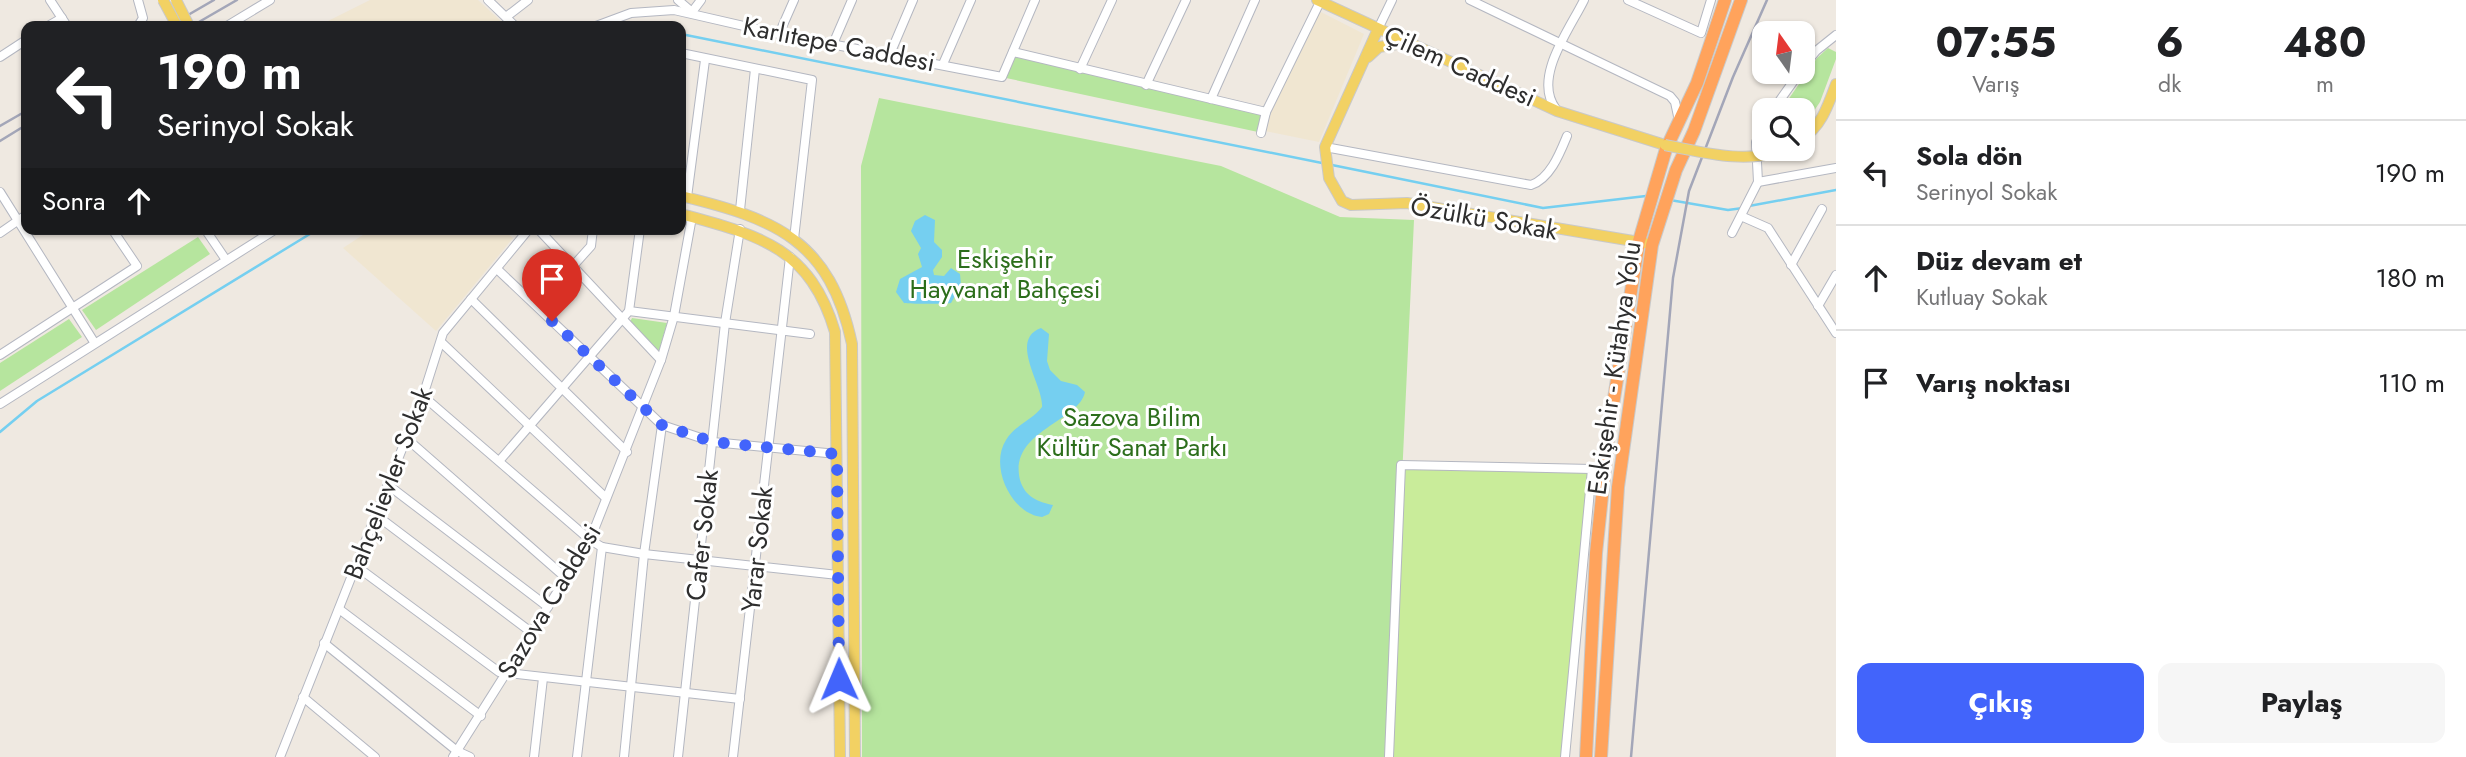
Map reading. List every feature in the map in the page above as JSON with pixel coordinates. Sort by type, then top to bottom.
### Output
[{"type":"highway","points":[[1680,122],[1697,82],[1725,0]]},
{"type":"highway","name":"Eskişehir - Kütahya Yolu","points":[[1601,757],[1618,487],[1652,245],[1676,170],[1694,131],[1741,0]]},
{"type":"highway","name":"Eskişehir - Kütahya Yolu","points":[[1586,757],[1595,553],[1609,430],[1639,242],[1659,170],[1680,122]]},
{"type":"main road","points":[[163,0],[174,21]]},
{"type":"main road","points":[[176,0],[186,21]]},
{"type":"main road","name":"Çilem Caddesi","points":[[1318,1],[1561,112],[1665,145],[1725,157],[1752,156]]},
{"type":"main road","points":[[1325,147],[1378,29]]},
{"type":"main road","points":[[1362,65],[1380,47],[1406,43]]},
{"type":"main road","points":[[1815,126],[1826,110],[1836,84]]},
{"type":"main road","name":"Özülkü Sokak","points":[[1325,147],[1329,178],[1342,201],[1351,205],[1407,203],[1652,245]]},
{"type":"main road","points":[[686,197],[740,210],[775,226],[794,239],[826,272],[839,296],[852,344],[855,757]]},
{"type":"main road","points":[[686,216],[740,229],[767,240],[790,257],[818,290],[835,332],[840,757]]},
{"type":"street","points":[[50,0],[64,21]]},
{"type":"street","points":[[138,0],[143,18],[141,21]]},
{"type":"street","points":[[235,21],[270,0]]},
{"type":"street","points":[[488,0],[510,21]]},
{"type":"street","points":[[506,17],[528,0]]},
{"type":"street","points":[[678,0],[692,12],[701,0]]},
{"type":"street","points":[[779,34],[794,0]]},
{"type":"street","points":[[833,44],[852,0]]},
{"type":"street","points":[[890,54],[913,0]]},
{"type":"street","points":[[943,64],[971,0]]},
{"type":"street","points":[[1034,0],[1013,52],[1266,112]]},
{"type":"street","points":[[1080,69],[1112,0]]},
{"type":"street","points":[[1146,85],[1186,0]]},
{"type":"street","points":[[1211,99],[1255,0]]},
{"type":"street","points":[[1378,29],[1392,0]]},
{"type":"street","points":[[1470,0],[1670,96],[1675,102],[1680,122]]},
{"type":"street","points":[[1561,112],[1547,89],[1548,78],[1584,0]]},
{"type":"street","points":[[1628,0],[1700,33],[1711,0]]},
{"type":"street","points":[[1261,133],[1266,112],[1318,1]]},
{"type":"street","name":"Karlıtepe Caddesi","points":[[609,21],[653,9],[692,12],[779,34],[1002,77],[1013,52]]},
{"type":"street","points":[[57,21],[62,18]]},
{"type":"street","points":[[1815,56],[1836,35]]},
{"type":"street","points":[[0,57],[21,43]]},
{"type":"street","points":[[686,55],[705,61],[812,80],[794,239]]},
{"type":"street","points":[[686,184],[705,61]]},
{"type":"street","points":[[740,210],[755,69]]},
{"type":"street","points":[[1325,147],[1531,185],[1539,183],[1558,157],[1567,136]]},
{"type":"street","points":[[1732,233],[1743,217],[1758,182],[1757,161]]},
{"type":"street","points":[[1758,182],[1836,167]]},
{"type":"street","points":[[0,192],[21,217]]},
{"type":"street","points":[[1791,265],[1822,209]]},
{"type":"street","points":[[1743,217],[1769,228],[1836,333]]},
{"type":"street","points":[[0,233],[21,219]]},
{"type":"street","name":"Cafer Sokak","points":[[678,757],[725,323],[740,229]]},
{"type":"street","points":[[32,235],[94,342]]},
{"type":"street","points":[[0,355],[137,266],[116,235]]},
{"type":"street","points":[[209,235],[226,260]]},
{"type":"street","points":[[0,404],[266,235]]},
{"type":"street","name":"Bahçelievler Sokak","points":[[280,757],[423,396],[442,344],[443,333],[524,235]]},
{"type":"street","points":[[544,235],[661,360]]},
{"type":"street","points":[[573,266],[591,246],[592,235]]},
{"type":"street","points":[[500,460],[629,311],[639,235]]},
{"type":"street","name":"Sazova Caddesi","points":[[455,754],[590,540],[644,409],[661,360],[674,316],[684,235]]},
{"type":"street","name":"Yarar Sokak","points":[[733,757],[790,257]]},
{"type":"street","points":[[497,269],[662,425],[713,442],[837,454]]},
{"type":"street","points":[[1818,306],[1836,275]]},
{"type":"street","points":[[471,299],[626,452]]},
{"type":"street","points":[[629,311],[810,334]]},
{"type":"street","points":[[442,344],[606,498]]},
{"type":"street","points":[[423,396],[590,540],[602,547],[838,575]]},
{"type":"street","points":[[624,757],[644,554],[662,425]]},
{"type":"street","points":[[406,438],[566,578]]},
{"type":"street","points":[[1389,757],[1401,465],[1592,469],[1565,757]]},
{"type":"street","points":[[388,485],[548,607]]},
{"type":"street","points":[[376,515],[531,632]]},
{"type":"street","points":[[577,757],[602,547]]},
{"type":"street","points":[[356,566],[499,672],[740,699]]},
{"type":"street","points":[[339,609],[481,716]]},
{"type":"street","points":[[324,643],[455,754],[470,757]]},
{"type":"street","points":[[534,757],[543,678]]},
{"type":"street","points":[[303,697],[375,757]]},
{"type":"shaded area","points":[[370,0],[478,0],[501,21],[328,21]]},
{"type":"shaded area","points":[[1319,11],[1364,34],[1319,142],[1265,131],[1269,112]]},
{"type":"shaded area","points":[[363,235],[509,235],[513,238],[436,331],[343,248]]},
{"type":"green space","points":[[1828,48],[1836,52],[1836,59],[1815,109],[1815,98],[1789,98],[1799,84],[1815,84],[1817,58]]},
{"type":"green space","points":[[1015,56],[1262,114],[1258,132],[1006,78]]},
{"type":"green space","name":"Sazova Bilim Kültür Sanat Parkı","points":[[879,98],[1221,166],[1340,217],[1414,220],[1389,757],[862,757],[861,166]]},
{"type":"green space","points":[[198,237],[210,254],[96,330],[82,310]]},
{"type":"green space","points":[[632,318],[667,323],[659,351],[630,322]]},
{"type":"green space","points":[[69,319],[82,337],[0,391],[0,363]]},
{"type":"green space","points":[[1401,465],[1592,469],[1565,757],[1389,757]]},
{"type":"water","points":[[925,215],[935,220],[934,242],[942,250],[942,257],[933,270],[934,275],[944,276],[951,268],[960,274],[961,285],[951,303],[904,303],[896,292],[900,279],[922,267],[918,254],[921,248],[911,231],[915,221]]},
{"type":"water","points":[[1041,328],[1049,334],[1047,361],[1050,370],[1061,381],[1077,385],[1085,392],[1071,412],[1034,439],[1024,450],[1019,463],[1020,480],[1025,491],[1037,500],[1053,505],[1049,514],[1042,517],[1031,514],[1013,498],[1006,487],[1000,463],[1001,451],[1009,435],[1042,407],[1027,353],[1032,334]]},
{"type":"waterway","points":[[686,35],[1322,163]]},
{"type":"waterway","points":[[1332,165],[1543,208],[1646,196]]},
{"type":"waterway","points":[[1749,206],[1836,190]]},
{"type":"waterway","points":[[1670,200],[1728,210],[1743,208]]},
{"type":"waterway","points":[[0,432],[37,401],[308,235]]},
{"type":"railway","points":[[178,21],[214,0]]},
{"type":"railway","points":[[201,21],[237,0]]},
{"type":"railway","points":[[1631,757],[1673,278],[1689,191],[1733,77],[1767,0]]},
{"type":"railway","points":[[0,126],[21,114]]},
{"type":"railway","points":[[0,141],[21,128]]},
{"type":"route","points":[[552,321],[662,425],[713,442],[837,454],[839,679]]},
{"type":"park label","name":"Eskişehir Hayvanat Bahçesi","points":[[1005,274]]}]
